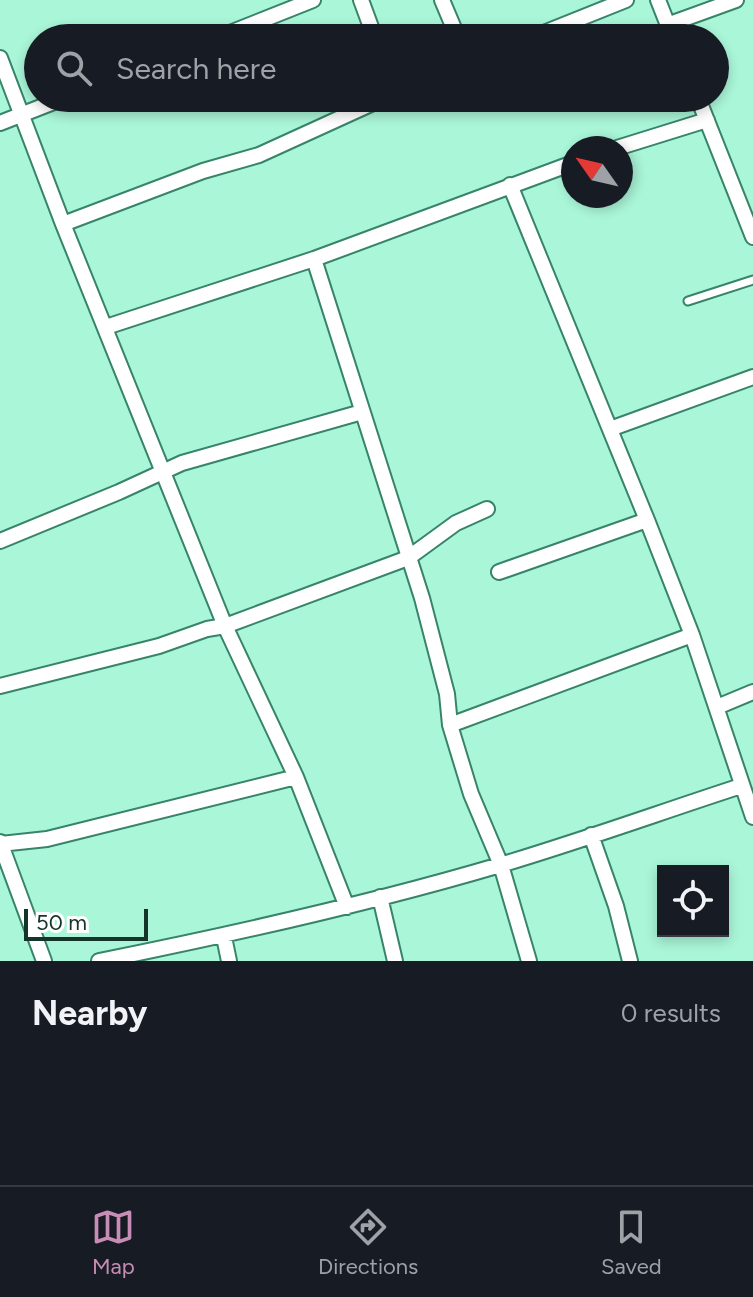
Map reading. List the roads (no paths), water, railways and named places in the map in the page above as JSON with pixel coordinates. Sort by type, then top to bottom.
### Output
[{"type":"street","points":[[252,24],[313,0]]},
{"type":"street","points":[[361,0],[370,24]]},
{"type":"street","points":[[442,0],[452,24]]},
{"type":"street","points":[[566,24],[626,0]]},
{"type":"street","points":[[658,0],[667,24]]},
{"type":"street","points":[[686,24],[736,0]]},
{"type":"street","points":[[0,58],[63,224],[225,626],[296,777],[347,907]]},
{"type":"street","points":[[0,123],[29,112]]},
{"type":"street","points":[[63,224],[203,171],[259,155],[353,112]]},
{"type":"street","points":[[704,112],[752,232]]},
{"type":"street","points":[[633,143],[707,120]]},
{"type":"street","points":[[106,327],[314,259],[561,167]]},
{"type":"street","points":[[510,185],[692,635],[753,817]]},
{"type":"street","points":[[314,259],[422,598],[447,694],[450,725],[471,794],[501,865],[529,961]]},
{"type":"street","points":[[610,429],[753,377]]},
{"type":"street","points":[[2,536],[119,492],[163,470],[362,412]]},
{"type":"street","points":[[0,686],[145,650],[225,626],[408,558],[456,523],[487,509]]},
{"type":"street","points":[[499,572],[647,520]]},
{"type":"street","points":[[450,725],[692,635]]},
{"type":"street","points":[[717,707],[753,692]]},
{"type":"street","points":[[44,961],[0,843],[47,839],[296,777]]},
{"type":"street","points":[[99,961],[224,937],[347,907],[501,865],[741,786]]},
{"type":"street","points":[[591,835],[616,906],[630,961]]},
{"type":"street","points":[[380,897],[395,961]]},
{"type":"street","points":[[224,937],[229,961]]},
{"type":"lane","points":[[688,301],[753,280]]}]
